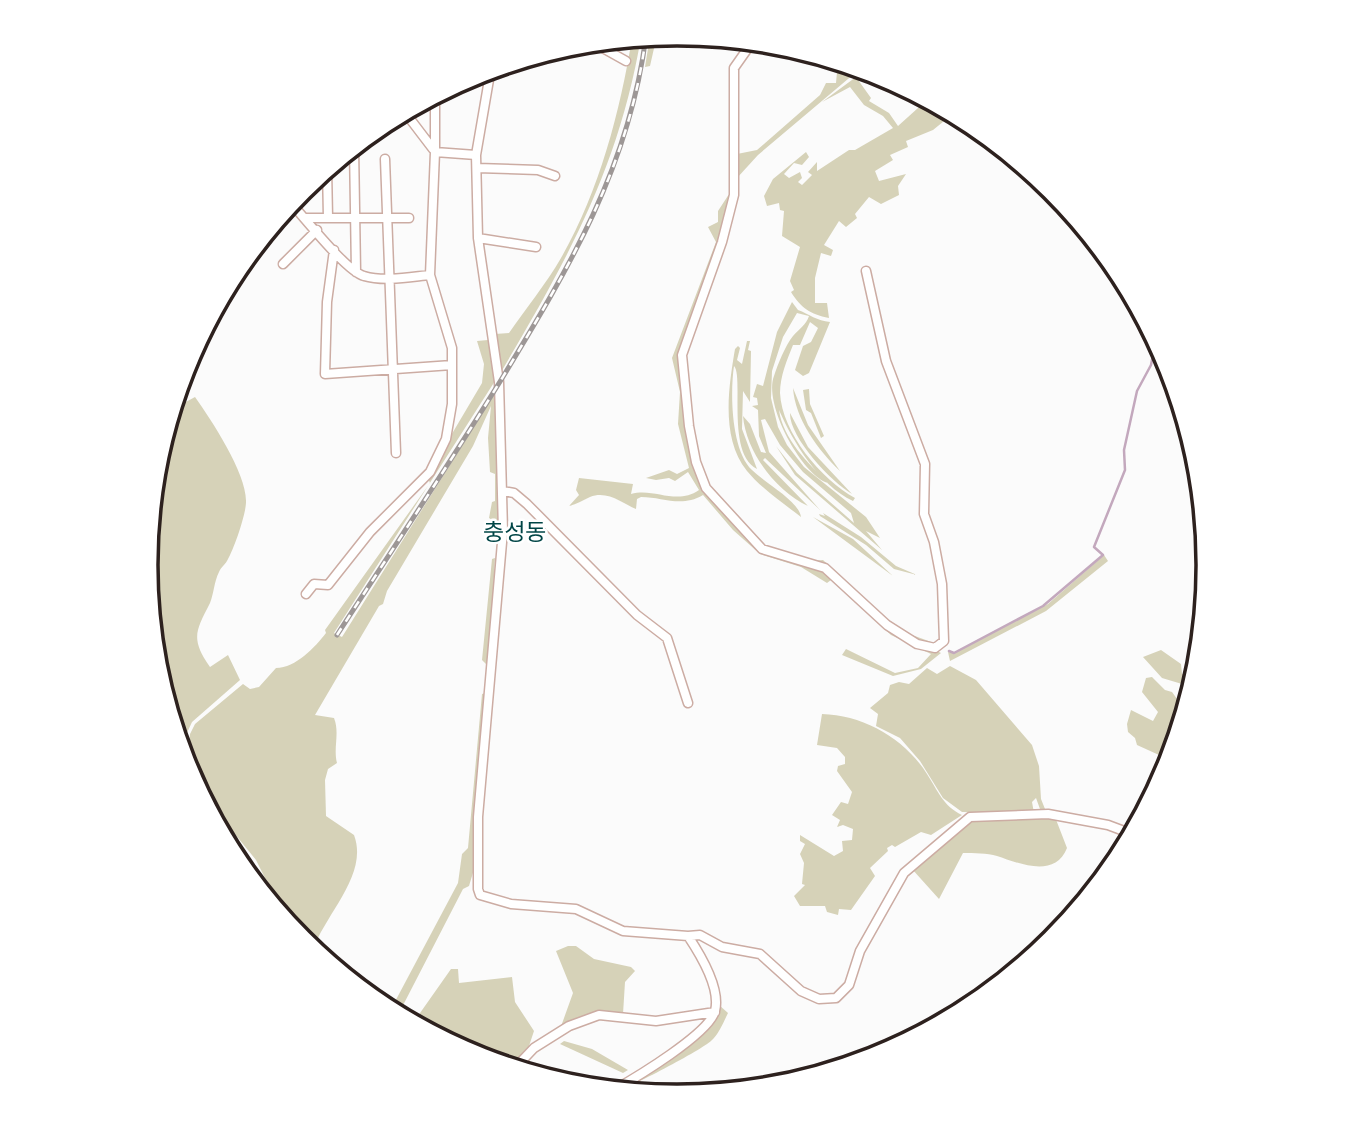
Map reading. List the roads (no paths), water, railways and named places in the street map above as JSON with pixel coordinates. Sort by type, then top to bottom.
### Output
[{"type":"street","points":[[608,50],[626,61]]},
{"type":"street","points":[[746,50],[734,68],[734,195],[722,242],[682,355],[689,426],[696,462],[706,488],[762,549],[825,568],[887,625],[917,644],[934,648],[944,641],[944,604],[934,542],[924,514],[925,464],[886,361],[866,271]]},
{"type":"street","points":[[489,81],[477,155],[478,238],[499,382],[503,491],[495,641],[478,817],[480,895],[511,904],[576,909],[624,931],[701,935],[722,947],[760,954],[801,990],[819,999],[835,998],[849,985],[860,951],[904,873],[970,817],[1048,814],[1108,825],[1122,830]]},
{"type":"street","points":[[306,594],[314,584],[328,585],[370,532],[430,472],[450,423],[452,348],[430,275],[435,105]]},
{"type":"street","points":[[410,119],[435,152],[477,155]]},
{"type":"street","points":[[354,158],[356,272]]},
{"type":"street","points":[[385,159],[387,278],[396,453]]},
{"type":"street","points":[[477,168],[538,170],[555,176]]},
{"type":"street","points":[[327,181],[328,218]]},
{"type":"street","points":[[298,210],[346,266],[363,276],[387,278],[430,275]]},
{"type":"street","points":[[306,218],[409,218]]},
{"type":"street","points":[[283,264],[317,230]]},
{"type":"street","points":[[478,238],[536,247]]},
{"type":"street","points":[[334,250],[327,302],[325,374],[452,365]]},
{"type":"street","points":[[503,491],[514,494],[527,503],[637,615],[667,638],[688,703]]},
{"type":"street","points":[[629,1081],[668,1056],[706,1025],[715,1012],[711,983],[688,936]]},
{"type":"street","points":[[523,1060],[534,1048],[569,1026],[599,1015],[656,1021],[715,1012]]},
{"type":"waterway","points":[[949,651],[954,653],[1043,606],[1103,555],[1094,547],[1125,470],[1124,450],[1137,391],[1152,358]]},
{"type":"railway","points":[[337,635],[501,380],[572,257],[610,174],[626,130],[644,47]]},
{"type":"district","name":"충성동","points":[[515,532]]}]
